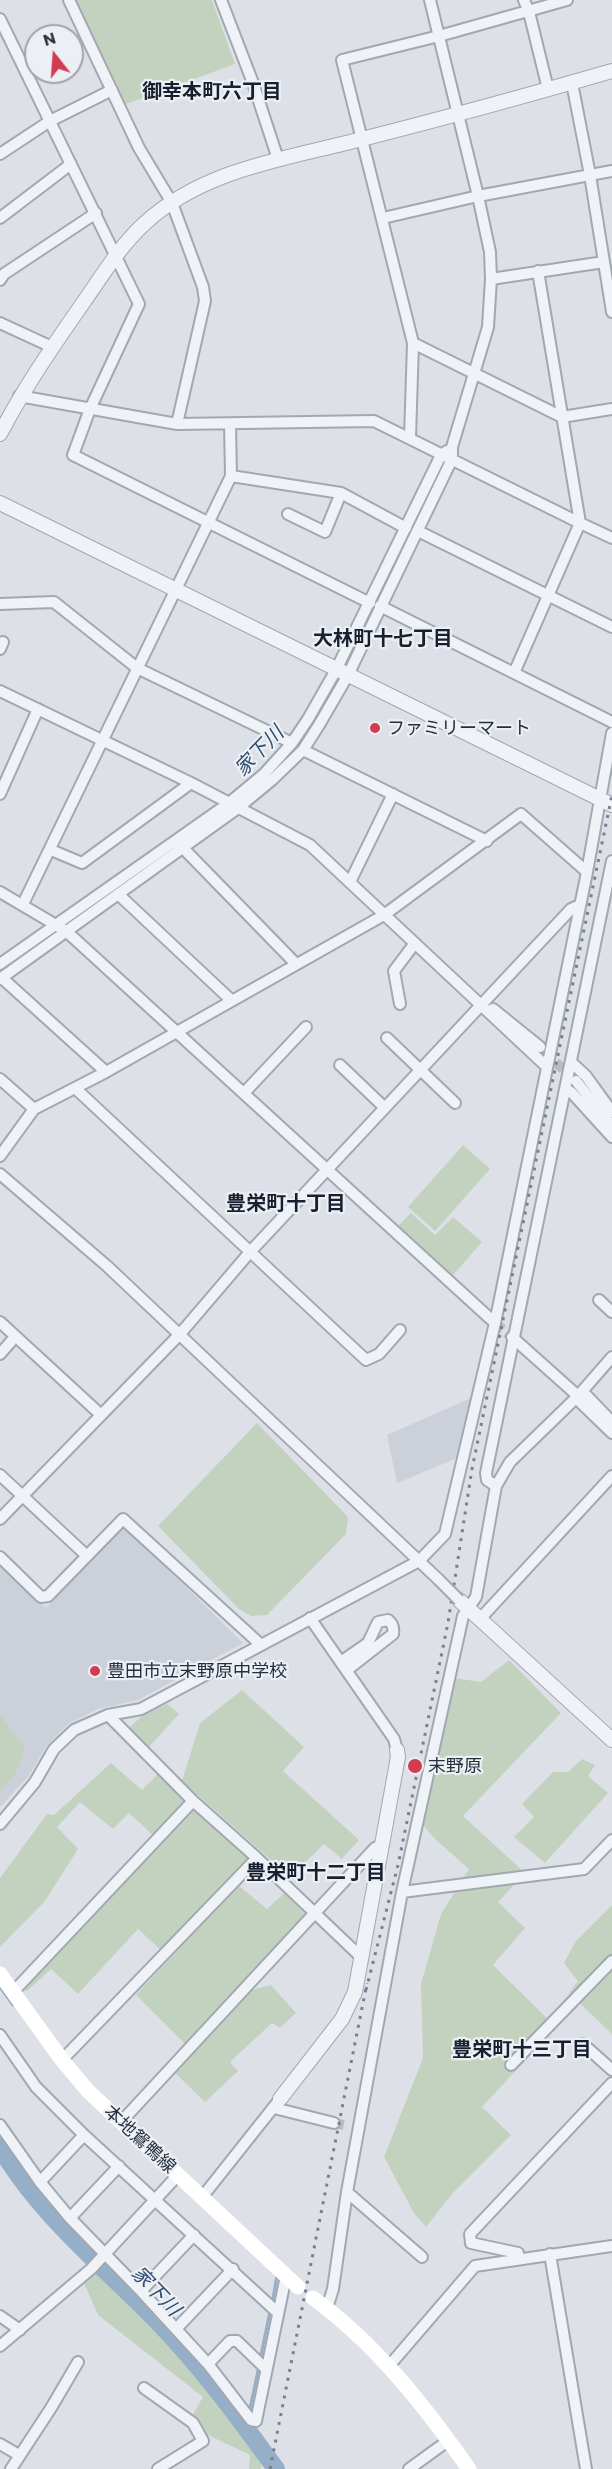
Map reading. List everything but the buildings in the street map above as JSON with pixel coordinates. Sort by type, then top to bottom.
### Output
[{"type":"main road","name":"本地鴛鴨線","points":[[1,1977],[14,1991],[62,2060],[88,2091],[298,2287]]},
{"type":"main road","points":[[313,2298],[327,2308],[389,2366],[449,2440],[469,2469]]},
{"type":"street","points":[[69,0],[140,148],[172,203],[203,287],[205,301],[177,424]]},
{"type":"street","points":[[221,0],[253,82],[278,159]]},
{"type":"street","points":[[375,604],[418,531],[452,459],[452,447],[488,327],[490,252],[430,0]]},
{"type":"street","points":[[524,0],[548,89]]},
{"type":"street","points":[[410,438],[413,343],[342,60],[529,12],[567,0]]},
{"type":"street","points":[[0,19],[3,36],[50,121],[139,304],[90,409],[73,455],[612,722]]},
{"type":"street","points":[[0,434],[19,396],[116,255],[144,224],[194,189],[216,178],[278,159],[363,139],[612,71]]},
{"type":"street","points":[[572,83],[590,175],[612,312]]},
{"type":"street","points":[[0,154],[50,121],[112,90]]},
{"type":"street","points":[[0,218],[71,164]]},
{"type":"street","points":[[383,218],[478,196],[612,171]]},
{"type":"street","points":[[1,274],[96,213]]},
{"type":"street","points":[[491,279],[604,262]]},
{"type":"street","points":[[514,673],[580,523],[538,272]]},
{"type":"street","points":[[0,323],[52,347]]},
{"type":"street","points":[[413,343],[562,417],[612,409]]},
{"type":"street","points":[[19,396],[177,424],[374,421],[612,538]]},
{"type":"street","points":[[23,904],[137,668],[210,524],[231,476],[230,424]]},
{"type":"street","points":[[0,964],[273,779],[303,750],[375,604],[406,528],[441,455],[452,447]]},
{"type":"street","points":[[231,476],[341,493],[406,528]]},
{"type":"street","points":[[288,514],[325,532],[341,493]]},
{"type":"street","points":[[0,503],[606,802]]},
{"type":"street","points":[[418,531],[612,627]]},
{"type":"street","points":[[0,604],[54,602],[137,668],[292,743]]},
{"type":"street","points":[[106,1072],[1,979],[183,848],[234,805],[292,743],[342,672]]},
{"type":"street","points":[[0,691],[191,783],[310,845],[546,1066]]},
{"type":"street","points":[[0,794],[38,709]]},
{"type":"street","points":[[0,1824],[35,1782],[54,1749],[74,1730],[108,1715],[141,1709],[418,1561],[435,1547],[445,1534],[495,1323],[587,872],[606,802],[612,733]]},
{"type":"street","points":[[303,750],[488,840]]},
{"type":"street","points":[[51,850],[82,863],[191,783]]},
{"type":"street","points":[[350,882],[393,794]]},
{"type":"street","points":[[0,1156],[34,1109],[106,1072],[384,915],[520,814],[587,872]]},
{"type":"street","points":[[183,848],[296,964]]},
{"type":"street","points":[[496,1486],[487,1480],[486,1473],[612,861]]},
{"type":"street","points":[[0,892],[66,931],[495,1323]]},
{"type":"street","points":[[118,894],[231,1000]]},
{"type":"street","points":[[0,1519],[180,1334],[250,1252],[329,1171],[481,1004],[571,909],[580,905]]},
{"type":"street","points":[[400,1004],[394,971],[414,943]]},
{"type":"street","points":[[481,1004],[495,1010],[540,1047]]},
{"type":"street","points":[[244,1093],[306,1027]]},
{"type":"street","points":[[387,1038],[455,1102]]},
{"type":"street","points":[[571,1062],[586,1076],[611,1108]]},
{"type":"street","points":[[340,1065],[385,1108]]},
{"type":"street","points":[[0,1079],[34,1109]]},
{"type":"street","points":[[576,1081],[612,1126]]},
{"type":"street","points":[[75,1088],[366,1360],[380,1354],[400,1330]]},
{"type":"street","points":[[566,1089],[612,1137]]},
{"type":"street","points":[[0,1174],[107,1266],[418,1561],[612,1740]]},
{"type":"street","points":[[599,1300],[612,1312]]},
{"type":"street","points":[[0,1322],[100,1414]]},
{"type":"street","points":[[0,1354],[15,1337]]},
{"type":"street","points":[[514,1338],[578,1396],[579,1401],[612,1433]]},
{"type":"street","points":[[464,1604],[476,1598],[496,1486],[510,1462],[578,1396],[612,1357]]},
{"type":"street","points":[[578,1396],[586,1395],[612,1422]]},
{"type":"street","points":[[0,1475],[87,1556]]},
{"type":"street","points":[[480,1619],[612,1476]]},
{"type":"street","points":[[0,1557],[41,1597],[48,1596],[123,1519],[260,1644]]},
{"type":"street","points":[[327,2308],[333,2289],[347,2192],[402,1892],[464,1604]]},
{"type":"street","points":[[203,2196],[348,2010],[362,1958],[398,1757],[397,1750],[394,1739],[310,1618]]},
{"type":"street","points":[[388,1620],[391,1622],[393,1635],[345,1666],[368,1643],[378,1622],[388,1620]]},
{"type":"street","points":[[108,1715],[193,1801],[362,1958]]},
{"type":"street","points":[[14,1991],[193,1801]]},
{"type":"street","points":[[402,1892],[584,1869],[612,1840]]},
{"type":"street","points":[[121,2122],[375,1848],[383,1844]]},
{"type":"street","points":[[62,2060],[257,1858]]},
{"type":"street","points":[[511,2065],[612,1961]]},
{"type":"street","points":[[0,2035],[36,2087],[84,2135],[233,2269],[277,2312]]},
{"type":"street","points":[[583,2044],[612,2070]]},
{"type":"street","points":[[519,2259],[518,2253],[471,2243],[470,2234],[612,2083]]},
{"type":"street","points":[[277,2103],[334,2123]]},
{"type":"street","points":[[0,2125],[40,2182],[70,2218],[208,2364],[251,2421],[256,2421],[286,2276]]},
{"type":"street","points":[[348,2126],[360,2129]]},
{"type":"street","points":[[40,2182],[84,2135]]},
{"type":"street","points":[[70,2218],[119,2166]]},
{"type":"street","points":[[1,2345],[91,2269],[178,2175]]},
{"type":"street","points":[[347,2192],[422,2258]]},
{"type":"street","points":[[141,2291],[194,2235]]},
{"type":"street","points":[[389,2366],[475,2266],[612,2246]]},
{"type":"street","points":[[550,2254],[586,2469]]},
{"type":"street","points":[[176,2329],[233,2269]]},
{"type":"street","points":[[0,2316],[21,2330]]},
{"type":"street","points":[[208,2364],[230,2341],[237,2341],[266,2369]]},
{"type":"street","points":[[11,2469],[78,2362]]},
{"type":"street","points":[[144,2388],[193,2423],[203,2441],[158,2469]]},
{"type":"street","points":[[409,2469],[449,2440]]},
{"type":"street","points":[[0,2444],[19,2455]]},
{"type":"shaded area","points":[[471,1398],[455,1459],[397,1483],[387,1435]]},
{"type":"shaded area","name":"豊田市立末野原中学校","points":[[123,1525],[243,1643],[138,1700],[98,1709],[68,1724],[47,1745],[28,1777],[0,1807],[0,1565],[46,1608]]},
{"type":"green space","points":[[76,0],[212,0],[235,64],[126,104]]},
{"type":"green space","points":[[463,1145],[490,1169],[435,1231],[408,1207]]},
{"type":"green space","points":[[411,1213],[435,1235],[453,1217],[482,1242],[453,1275],[397,1227]]},
{"type":"green space","points":[[257,1423],[348,1517],[346,1534],[267,1615],[251,1616],[239,1609],[158,1526]]},
{"type":"green space","points":[[509,1660],[561,1713],[463,1816],[525,1873],[498,1902],[525,1928],[493,1965],[556,2027],[482,2107],[511,2135],[452,2194],[426,2227],[414,2213],[384,2157],[423,2058],[421,1984],[441,1914],[469,1869],[436,1840],[422,1824],[455,1678],[481,1682]]},
{"type":"green space","points":[[242,1690],[304,1747],[283,1771],[359,1840],[342,1859],[324,1844],[290,1877],[182,1781],[200,1723]]},
{"type":"green space","points":[[167,1704],[179,1714],[148,1748],[128,1729],[143,1715]]},
{"type":"green space","points":[[0,1715],[25,1748],[15,1775],[0,1791]]},
{"type":"green space","points":[[582,1759],[595,1765],[588,1776],[608,1793],[545,1863],[514,1837],[534,1817],[522,1804],[553,1772],[568,1772]]},
{"type":"green space","points":[[111,1763],[142,1790],[159,1773],[186,1802],[154,1836],[129,1813],[113,1829],[80,1802],[57,1827],[78,1849],[45,1901],[0,1947],[0,1878],[47,1814],[54,1815]]},
{"type":"green space","points":[[193,1805],[250,1860],[162,1951],[138,1929],[78,1994],[51,1969],[27,1991],[22,1987]]},
{"type":"green space","points":[[238,1885],[267,1909],[284,1893],[306,1915],[185,2044],[136,1995]]},
{"type":"green space","points":[[612,1905],[612,2034],[569,1993],[578,1981],[564,1963],[576,1941]]},
{"type":"green space","points":[[271,1985],[296,2013],[280,2028],[272,2023],[230,2062],[238,2071],[205,2102],[175,2073],[251,1990]]},
{"type":"green space","points":[[99,2267],[154,2323],[243,2426],[262,2458],[261,2469],[249,2469],[250,2455],[206,2434],[193,2414],[203,2397],[98,2315],[83,2281]]},
{"type":"waterway","name":"家下川","points":[[419,518],[441,467]]},
{"type":"waterway","name":"家下川","points":[[272,774],[296,749],[317,717],[404,548]]},
{"type":"waterway","name":"家下川","points":[[0,972],[117,888]]},
{"type":"waterway","points":[[0,1987],[13,2005]]},
{"type":"waterway","name":"家下川","points":[[0,2147],[33,2195],[52,2217],[156,2320],[204,2373],[276,2469]]},
{"type":"waterway","points":[[272,2304],[277,2275]]},
{"type":"waterway","points":[[260,2360],[270,2311]]},
{"type":"waterway","points":[[249,2413],[259,2366]]},
{"type":"waterway","name":"家下川","points":[[245,2426],[247,2419]]},
{"type":"tunnel","points":[[545,1052],[573,1079]]},
{"type":"tunnel","points":[[495,1323],[512,1337]]},
{"type":"tunnel","points":[[334,2123],[348,2126]]},
{"type":"railway","points":[[366,1990],[398,1865],[448,1623],[472,1469],[612,795]]},
{"type":"railway","points":[[270,2469],[367,1983]]},
{"type":"place","name":"ファミリーマート","points":[[375,728]]},
{"type":"place","name":"豊田市立末野原中学校","points":[[95,1671]]},
{"type":"place","name":"末野原","points":[[415,1766]]},
{"type":"district","name":"御幸本町六丁目","points":[[212,91]]},
{"type":"district","name":"大林町十七丁目","points":[[383,638]]},
{"type":"district","name":"豊栄町十丁目","points":[[286,1203]]},
{"type":"district","name":"豊栄町十二丁目","points":[[316,1872]]},
{"type":"district","name":"豊栄町十三丁目","points":[[522,2049]]}]
